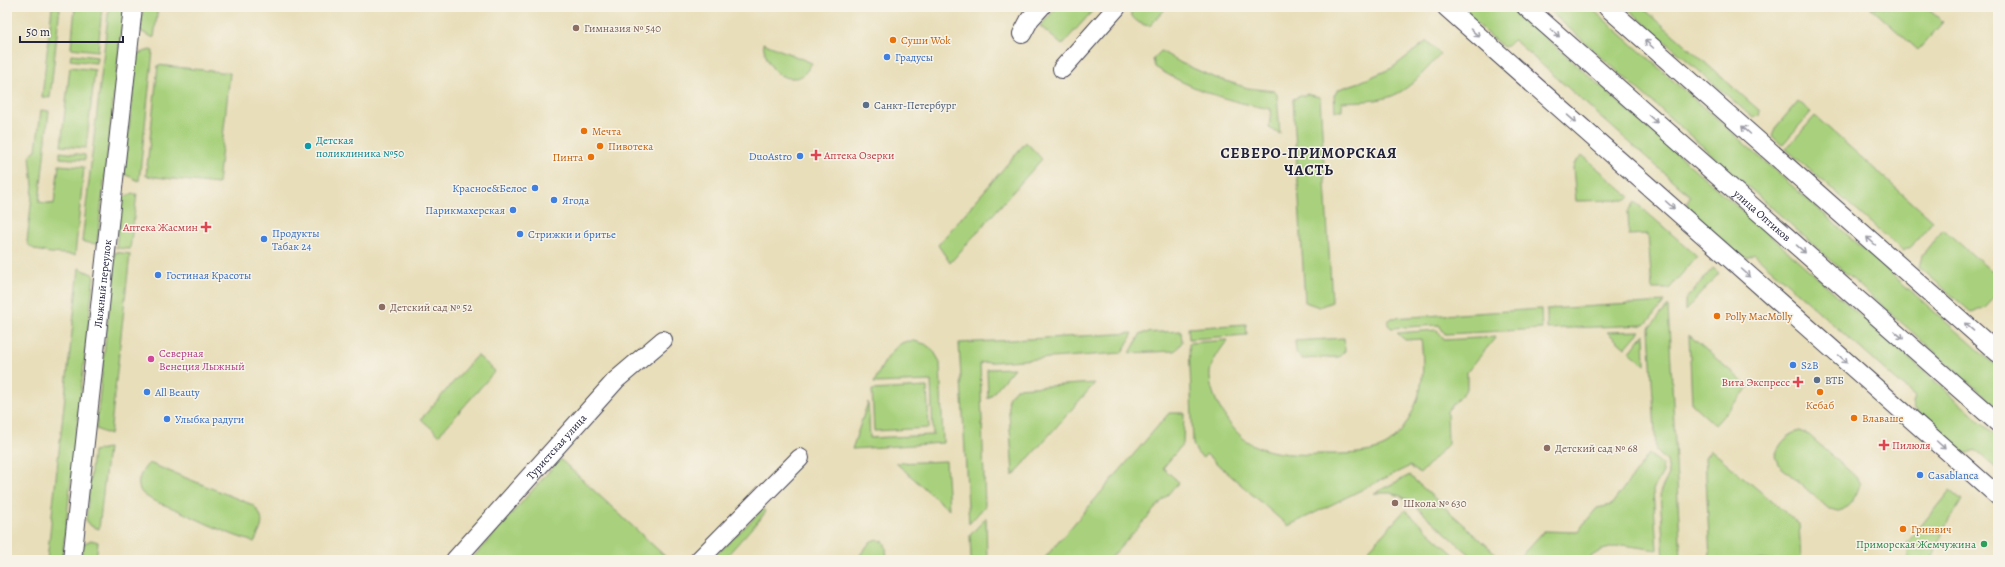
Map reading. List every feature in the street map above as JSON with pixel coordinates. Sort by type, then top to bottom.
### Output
[{"type":"street","name":"Лыжный переулок","points":[[72,560],[133,7]]},
{"type":"street","points":[[1022,34],[1030,19],[1041,7]]},
{"type":"street","points":[[1062,69],[1117,7]]},
{"type":"street","points":[[1446,7],[1998,496]]},
{"type":"street","name":"улица Оптиков","points":[[1526,7],[1998,423]]},
{"type":"street","points":[[1607,7],[1998,353]]},
{"type":"street","name":"Туристская улица","points":[[455,560],[616,380],[663,340]]},
{"type":"street","points":[[699,560],[800,458]]},
{"type":"green space","points":[[52,7],[60,7],[50,98],[42,97]]},
{"type":"green space","points":[[71,7],[102,7],[98,51],[71,48],[75,8]]},
{"type":"green space","points":[[109,7],[124,7],[97,244],[82,242]]},
{"type":"green space","points":[[143,7],[158,7],[154,38],[140,31]]},
{"type":"green space","points":[[1057,7],[1096,7],[1062,45],[1040,26]]},
{"type":"green space","points":[[1129,7],[1167,7],[1150,26],[1142,24],[1133,18]]},
{"type":"green space","points":[[1458,7],[1511,7],[1998,437],[1998,470],[1975,450],[1969,453],[1964,453],[1914,408],[1913,403],[1915,397],[1754,254],[1747,258],[1742,257],[1689,211],[1687,202],[1690,196],[1514,40],[1508,46],[1503,47]]},
{"type":"green space","points":[[1545,7],[1590,7],[1998,368],[1998,408]]},
{"type":"green space","points":[[1626,7],[1642,7],[1760,111],[1759,116],[1753,118]]},
{"type":"green space","points":[[1870,7],[1926,7],[1943,22],[1918,50]]},
{"type":"green space","points":[[1427,41],[1441,54],[1406,88],[1392,96],[1380,99],[1342,102],[1342,111],[1335,111],[1334,95],[1339,89],[1360,82],[1392,68]]},
{"type":"green space","points":[[763,43],[812,63],[806,72],[800,77],[795,78],[781,75],[776,72],[768,61]]},
{"type":"green space","points":[[150,50],[153,51],[139,181],[124,174],[137,54]]},
{"type":"green space","points":[[1161,51],[1181,63],[1213,77],[1248,88],[1274,91],[1277,94],[1280,134],[1269,128],[1271,109],[1226,99],[1197,89],[1155,67],[1153,59]]},
{"type":"green space","points":[[71,54],[97,57],[96,63],[70,60]]},
{"type":"green space","points":[[158,65],[230,73],[218,184],[146,176]]},
{"type":"green space","points":[[70,67],[95,70],[86,148],[61,146]]},
{"type":"green space","points":[[1306,94],[1320,97],[1332,302],[1319,307],[1305,302],[1293,99]]},
{"type":"green space","points":[[1798,101],[1811,112],[1782,145],[1772,136],[1776,127]]},
{"type":"green space","points":[[41,110],[49,111],[39,202],[54,204],[59,165],[84,167],[75,255],[41,251],[30,246],[27,242],[33,186],[30,156],[36,150]]},
{"type":"green space","points":[[1815,116],[1933,221],[1911,247],[1903,251],[1786,149]]},
{"type":"green space","points":[[1026,142],[1042,159],[950,263],[938,245]]},
{"type":"green space","points":[[60,152],[85,155],[85,160],[60,158]]},
{"type":"green space","points":[[1582,155],[1630,197],[1627,200],[1576,201],[1573,168],[1574,164]]},
{"type":"green space","points":[[137,194],[130,249],[116,248],[121,198]]},
{"type":"green space","points":[[1635,202],[1697,256],[1669,289],[1652,289],[1648,234],[1629,235],[1628,212]]},
{"type":"green space","points":[[1943,229],[1998,277],[1998,293],[1985,307],[1972,313],[1919,267],[1922,255]]},
{"type":"green space","points":[[115,252],[130,254],[110,435],[96,429]]},
{"type":"green space","points":[[79,268],[94,275],[62,560],[47,560]]},
{"type":"green space","points":[[1713,268],[1719,273],[1685,311],[1685,300]]},
{"type":"green space","points":[[1665,302],[1645,325],[1547,329],[1547,309]]},
{"type":"green space","points":[[1668,306],[1681,560],[1664,560],[1660,492],[1669,474],[1667,461],[1656,451],[1649,328]]},
{"type":"green space","points":[[1541,309],[1542,329],[1445,334],[1439,325],[1391,328],[1388,325],[1388,321],[1392,318]]},
{"type":"green space","points":[[1246,324],[1247,335],[1189,339],[1188,328]]},
{"type":"green space","points":[[1437,330],[1444,340],[1496,337],[1467,372],[1467,389],[1447,411],[1448,444],[1420,474],[1410,466],[1288,526],[1206,454],[1203,458],[1197,453],[1193,444],[1189,343],[1228,340],[1213,363],[1210,372],[1210,382],[1217,403],[1223,413],[1245,440],[1253,445],[1278,453],[1346,454],[1371,451],[1385,446],[1402,430],[1416,403],[1421,383],[1423,362],[1421,339],[1405,340],[1397,333]]},
{"type":"green space","points":[[1181,331],[1182,342],[1175,351],[1130,353],[1141,333]]},
{"type":"green space","points":[[1640,331],[1625,348],[1607,332]]},
{"type":"green space","points":[[1133,333],[1122,353],[980,363],[985,506],[969,524],[959,343]]},
{"type":"green space","points":[[1644,334],[1645,365],[1630,352]]},
{"type":"green space","points":[[1689,335],[1749,387],[1715,425],[1692,404]]},
{"type":"green space","points":[[1344,338],[1345,351],[1339,357],[1302,359],[1296,353],[1295,341]]},
{"type":"green space","points":[[914,341],[925,344],[933,350],[940,362],[943,443],[852,449],[868,402],[870,438],[933,435],[931,381],[874,383],[882,366],[890,354],[904,342]]},
{"type":"green space","points":[[477,355],[495,371],[439,435],[421,419]]},
{"type":"green space","points":[[1014,368],[988,399],[987,369]]},
{"type":"green space","points":[[1095,383],[1013,476],[1008,398],[1017,388]]},
{"type":"green space","points":[[927,387],[929,428],[874,431],[872,390]]},
{"type":"green space","points":[[1169,413],[1184,413],[1183,444],[1163,468],[1179,482],[1109,560],[1043,560]]},
{"type":"green space","points":[[1799,431],[1809,435],[1856,477],[1860,484],[1857,492],[1846,508],[1838,511],[1829,509],[1778,464],[1775,456],[1784,440]]},
{"type":"green space","points":[[108,448],[99,529],[91,526],[86,520],[93,451]]},
{"type":"green space","points":[[1711,450],[1799,524],[1801,560],[1710,560],[1705,457]]},
{"type":"green space","points":[[1649,454],[1662,464],[1663,472],[1653,490],[1657,550],[1623,545],[1602,550],[1585,560],[1517,560],[1544,531],[1577,532],[1597,508],[1611,505]]},
{"type":"green space","points":[[560,459],[669,560],[471,560]]},
{"type":"green space","points":[[946,461],[949,510],[896,463]]},
{"type":"green space","points":[[149,463],[253,505],[260,514],[262,523],[254,542],[224,531],[153,501],[145,496],[140,489],[139,481],[144,469]]},
{"type":"green space","points":[[1410,475],[1503,560],[1476,560],[1413,504],[1401,496],[1390,493],[1374,493]]},
{"type":"green space","points":[[1950,490],[1962,500],[1944,530],[1931,560],[1908,560],[1907,543]]},
{"type":"green space","points":[[763,509],[766,512],[723,560],[711,560]]},
{"type":"green space","points":[[1405,510],[1460,560],[1371,560],[1365,554]]},
{"type":"green space","points":[[986,518],[987,560],[971,560],[970,535]]},
{"type":"green space","points":[[877,539],[884,542],[887,560],[856,560],[871,541]]},
{"type":"green space","points":[[91,540],[98,542],[96,560],[81,560],[83,544]]},
{"type":"place","name":"Гимназия № 540","points":[[576,28]]},
{"type":"place","name":"Суши Wok","points":[[893,40]]},
{"type":"place","name":"Градусы","points":[[887,57]]},
{"type":"place","name":"Санкт-Петербург","points":[[866,105]]},
{"type":"place","name":"Мечта","points":[[584,131]]},
{"type":"place","name":"Детская поликлиника №50","points":[[308,146]]},
{"type":"place","name":"Пивотека","points":[[600,146]]},
{"type":"place","name":"Аптека Озерки","points":[[816,155]]},
{"type":"place","name":"DuoAstro","points":[[800,156]]},
{"type":"place","name":"Пинта","points":[[591,157]]},
{"type":"place","name":"Красное&Белое","points":[[535,188]]},
{"type":"place","name":"Ягода","points":[[554,200]]},
{"type":"place","name":"Парикмахерская","points":[[513,210]]},
{"type":"place","name":"Аптека Жасмин","points":[[206,227]]},
{"type":"place","name":"Стрижки и бритье","points":[[520,234]]},
{"type":"place","name":"Продукты Табак 24","points":[[264,239]]},
{"type":"place","name":"Гостиная Красоты","points":[[158,275]]},
{"type":"place","name":"Детский сад № 52","points":[[382,307]]},
{"type":"place","name":"Polly MacMolly","points":[[1717,316]]},
{"type":"place","name":"Северная Венеция Лыжный","points":[[151,359]]},
{"type":"place","name":"S2B","points":[[1793,365]]},
{"type":"place","name":"ВТБ","points":[[1817,380]]},
{"type":"place","name":"Вита Экспресс","points":[[1798,382]]},
{"type":"place","name":"All Beauty","points":[[147,392]]},
{"type":"place","name":"Кебаб","points":[[1820,392]]},
{"type":"place","name":"Влаваше","points":[[1854,418]]},
{"type":"place","name":"Улыбка радуги","points":[[167,419]]},
{"type":"place","name":"Пилюля","points":[[1884,445]]},
{"type":"place","name":"Детский сад № 68","points":[[1547,448]]},
{"type":"place","name":"Casablanca","points":[[1920,475]]},
{"type":"place","name":"Школа № 630","points":[[1395,503]]},
{"type":"place","name":"Гринвич","points":[[1903,529]]},
{"type":"place","name":"Приморская Жемчужина","points":[[1984,544]]},
{"type":"district","name":"СЕВЕРО-ПРИМОРСКАЯ ЧАСТЬ","points":[[1309,162]]}]
